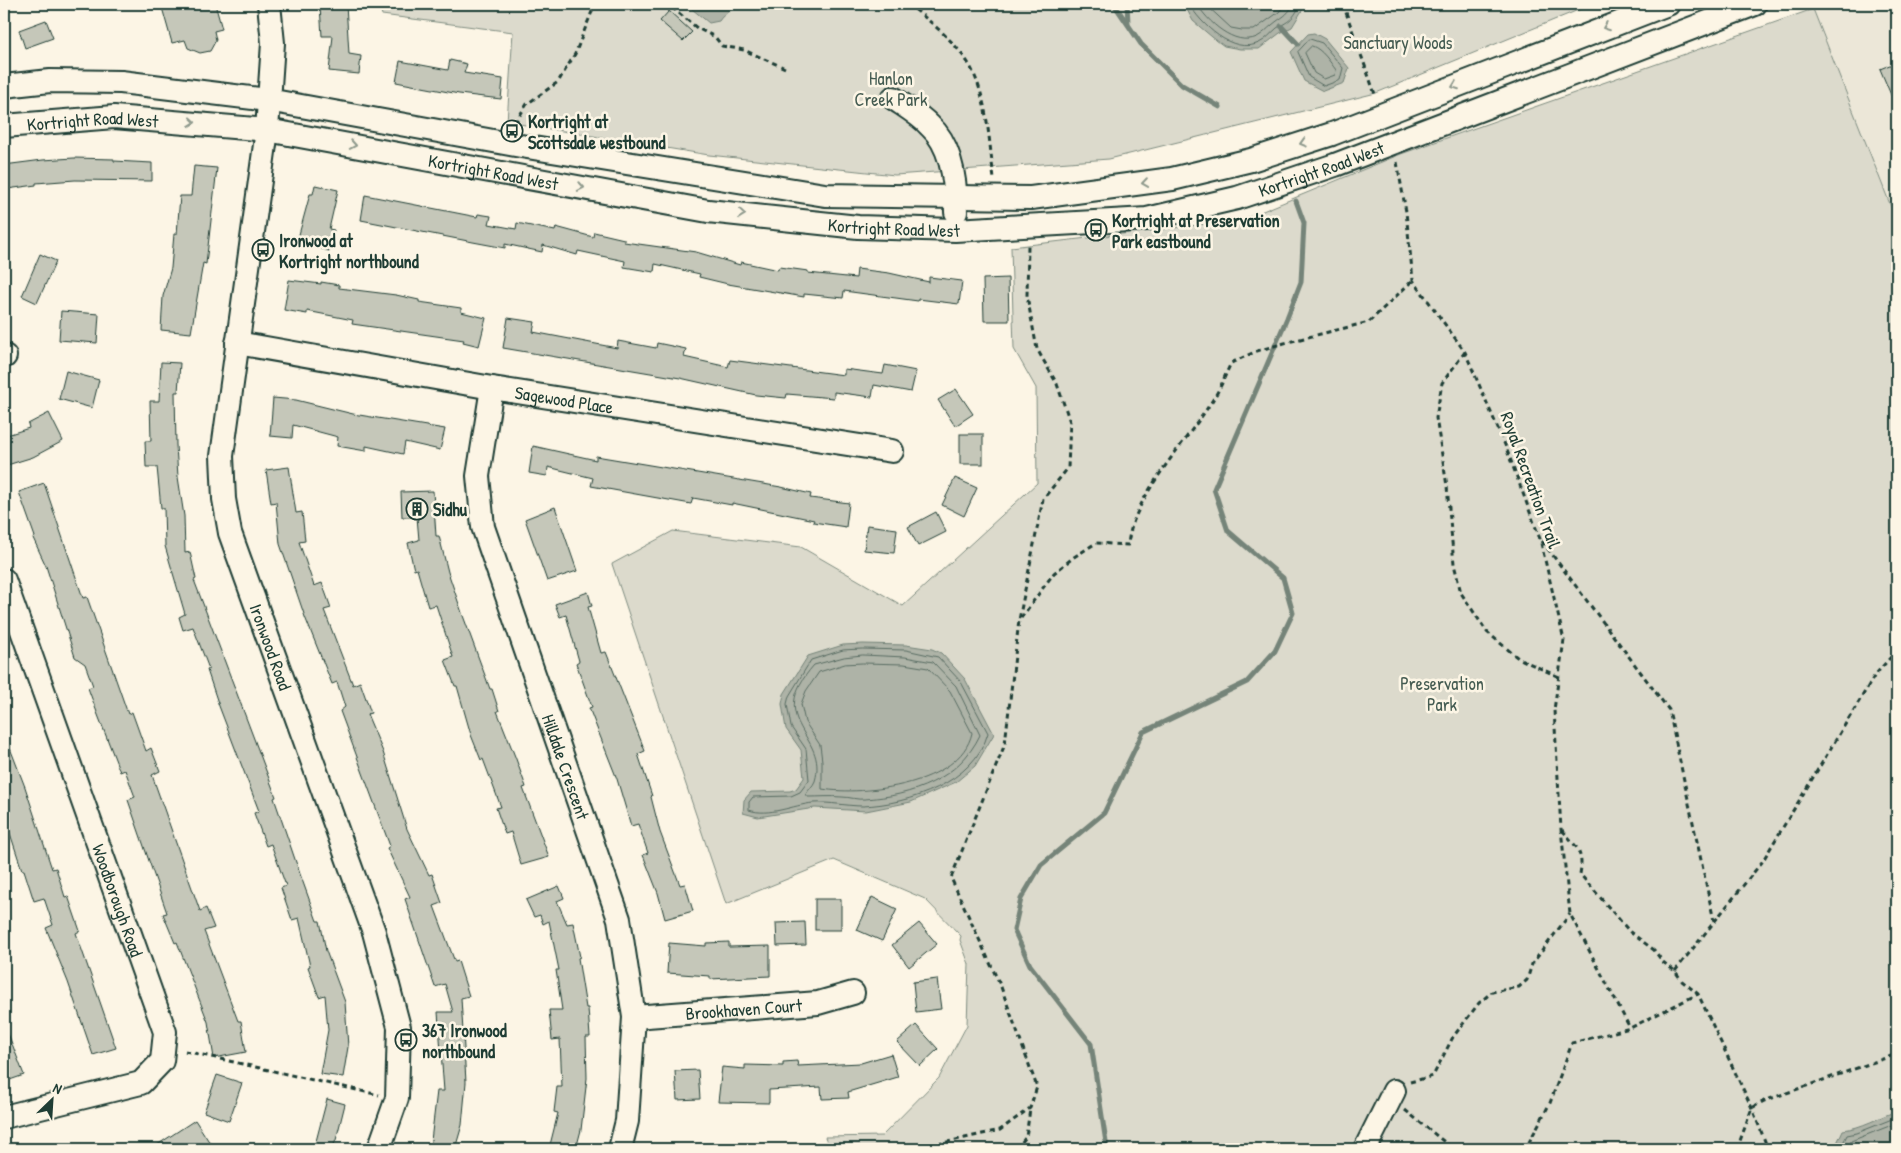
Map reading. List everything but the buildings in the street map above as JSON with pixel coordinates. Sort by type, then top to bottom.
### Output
[{"type":"street","name":"Ironwood Road","points":[[268,4],[273,43],[267,130],[222,456],[224,499],[230,533],[374,932],[399,1027],[397,1098],[379,1149]]},
{"type":"street","name":"Kortright Road West","points":[[4,86],[50,82],[121,82],[268,100],[521,146],[826,196],[1031,198],[1172,179],[1251,160],[1332,134],[1668,4]]},
{"type":"street","name":"Kortright Road West","points":[[4,126],[114,117],[267,130],[708,211],[858,227],[955,230],[1147,219],[1237,198],[1335,165],[1755,4]]},
{"type":"street","points":[[894,98],[931,126],[947,150],[956,198],[955,230]]},
{"type":"street","name":"Sagewood Place","points":[[237,343],[492,388],[892,451]]},
{"type":"street","name":"Hilldale Crescent","points":[[492,388],[478,476],[483,527],[619,919],[634,1017],[627,1120],[620,1149]]},
{"type":"street","name":"Woodborough Road","points":[[4,580],[164,1032],[162,1061],[141,1084],[4,1118]]},
{"type":"street","name":"Brookhaven Court","points":[[634,1017],[818,1003],[854,993]]},
{"type":"street","points":[[1365,1149],[1391,1097]]},
{"type":"path","points":[[515,123],[527,104],[558,82],[575,54],[595,4]]},
{"type":"path","points":[[664,4],[669,5],[697,28],[715,37],[722,46],[744,50],[785,68]]},
{"type":"path","points":[[908,4],[940,29],[970,66],[983,100],[995,182]]},
{"type":"path","points":[[1343,4],[1378,104]]},
{"type":"path","points":[[1019,620],[1054,573],[1074,557],[1096,543],[1128,545],[1129,530],[1139,507],[1218,392],[1231,363],[1288,342],[1369,322],[1413,280],[1406,212],[1397,162]]},
{"type":"path","points":[[1016,1149],[1026,1137],[1030,1108],[1037,1087],[1001,987],[951,878],[1005,744],[1019,620],[1042,499],[1068,468],[1070,422],[1057,384],[1037,349],[1027,296],[1028,243]]},
{"type":"path","name":"Royal Recreation Trail","points":[[1413,280],[1466,352],[1505,445],[1540,538],[1564,640],[1554,710],[1561,829],[1570,914]]},
{"type":"path","points":[[1466,352],[1442,382],[1436,418],[1447,486],[1454,564],[1461,593],[1487,632],[1518,658],[1559,677]]},
{"type":"path","points":[[1540,538],[1669,710],[1714,921]]},
{"type":"path","points":[[1674,971],[1762,862],[1875,675],[1897,650]]},
{"type":"path","points":[[1561,829],[1577,847],[1583,861],[1580,874],[1630,932],[1654,950],[1682,982],[1698,994],[1752,1108],[1768,1149]]},
{"type":"path","points":[[1453,1149],[1391,1097],[1414,1080],[1433,1076],[1454,1037],[1479,1003],[1492,992],[1519,987],[1527,980],[1532,964],[1570,914],[1630,1028]]},
{"type":"path","points":[[1522,1149],[1527,1146],[1550,1103],[1572,1042],[1630,1028],[1698,994]]},
{"type":"path","points":[[185,1051],[397,1098]]},
{"type":"path","points":[[1737,1149],[1752,1108],[1897,1054]]},
{"type":"path","points":[[930,1149],[934,1145],[1000,1130],[1030,1108]]},
{"type":"shaded area","points":[[1825,4],[1897,4],[1897,222],[1813,9]]},
{"type":"green space","name":"Hanlon Creek Park","points":[[379,4],[1593,4],[1376,93],[1109,159],[895,175],[709,155],[507,122],[513,32],[382,15]]},
{"type":"green space","name":"Preservation Park","points":[[1813,9],[1897,222],[1897,1149],[830,1149],[825,1137],[882,1136],[939,1078],[967,1025],[969,964],[960,940],[961,936],[925,899],[834,860],[726,904],[612,564],[673,531],[801,547],[903,606],[1037,483],[1036,388],[1014,349],[1011,247],[1241,220],[1401,154]]},
{"type":"water","points":[[680,4],[736,4],[719,21],[709,23],[692,9]]},
{"type":"water","points":[[1184,4],[1306,4],[1292,27],[1280,33],[1259,49],[1240,49],[1224,46],[1212,37],[1193,21]]},
{"type":"water","points":[[1314,33],[1325,39],[1349,68],[1344,83],[1323,91],[1304,81],[1291,52],[1308,34]]},
{"type":"water","points":[[843,645],[906,645],[932,649],[941,653],[965,679],[994,734],[975,766],[956,782],[911,802],[866,811],[815,808],[758,817],[743,813],[744,800],[751,792],[790,791],[796,789],[804,778],[801,750],[786,729],[782,704],[784,694],[808,656]]},
{"type":"water","points":[[1897,1111],[1897,1149],[1839,1149],[1837,1143],[1843,1130],[1864,1125]]},
{"type":"waterway","points":[[1114,4],[1141,44],[1182,85],[1220,107]]},
{"type":"waterway","points":[[1127,4],[1128,23]]},
{"type":"waterway","points":[[1281,26],[1298,44]]},
{"type":"waterway","points":[[1107,1149],[1091,1044],[1030,965],[1014,930],[1021,899],[1041,865],[1104,813],[1143,732],[1247,682],[1275,651],[1293,613],[1283,578],[1228,531],[1214,489],[1301,282],[1304,223],[1296,201]]},
{"type":"place","name":"Kortright at Scottsdale westbound","points":[[512,131]]},
{"type":"place","name":"Kortright at Preservation Park eastbound","points":[[1096,230]]},
{"type":"place","name":"Ironwood at Kortright northbound","points":[[263,250]]},
{"type":"place","name":"Sidhu","points":[[417,509]]},
{"type":"place","name":"367 Ironwood northbound","points":[[406,1040]]},
{"type":"park label","name":"Sanctuary Woods","points":[[1398,42]]}]
